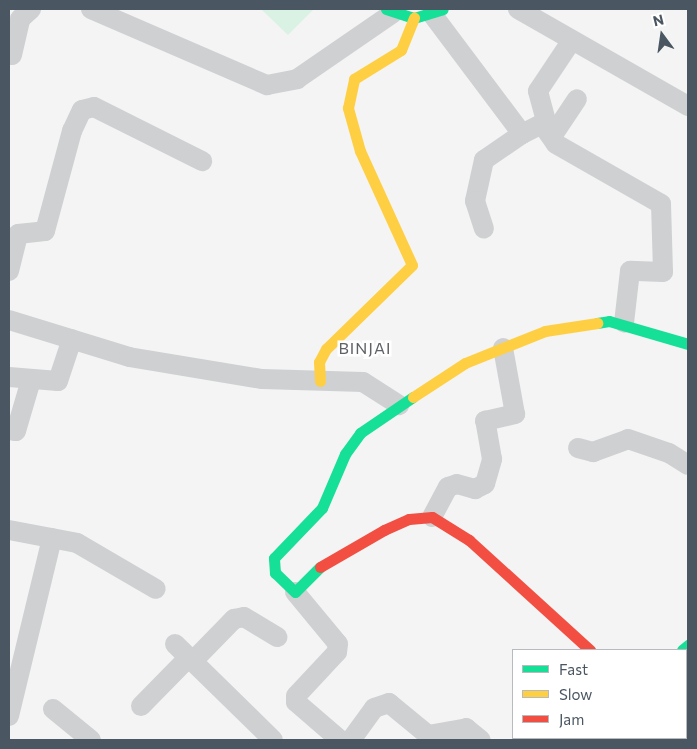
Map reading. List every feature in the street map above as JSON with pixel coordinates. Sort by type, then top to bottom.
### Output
[{"type":"street","points":[[12,55],[20,19],[31,9]]},
{"type":"street","points":[[91,9],[267,85],[297,79],[389,11],[430,14],[522,134]]},
{"type":"street","points":[[518,9],[688,106]]},
{"type":"street","points":[[320,381],[318,362],[326,349],[412,266],[400,231],[360,151],[348,108],[354,79],[401,50],[430,14]]},
{"type":"street","points":[[572,40],[538,91],[548,130],[556,144],[661,204],[663,272],[630,270],[624,323]]},
{"type":"street","points":[[484,228],[475,201],[484,160],[522,134],[548,130],[577,100]]},
{"type":"street","points":[[9,271],[18,234],[45,231],[72,131],[82,110],[94,107],[202,161]]},
{"type":"street","points":[[9,320],[129,357],[262,379],[363,382],[399,405]]},
{"type":"street","points":[[340,740],[296,702],[296,696],[336,652],[338,644],[294,592],[275,573],[274,558],[322,508],[344,454],[360,433],[399,405],[465,363],[546,331],[624,323],[688,344]]},
{"type":"street","points":[[9,377],[58,381],[72,340]]},
{"type":"street","points":[[432,517],[448,487],[456,484],[475,489],[485,484],[492,459],[486,421],[515,414],[503,348]]},
{"type":"street","points":[[9,430],[16,431],[31,380]]},
{"type":"street","points":[[578,448],[593,452],[628,439],[669,453],[688,465]]},
{"type":"street","points":[[294,592],[323,564],[384,530],[408,519],[432,517],[469,540],[589,649]]},
{"type":"street","points":[[9,530],[77,543],[156,589]]},
{"type":"street","points":[[9,716],[52,538]]},
{"type":"street","points":[[141,706],[186,654],[234,619],[244,618],[277,637]]},
{"type":"street","points":[[186,654],[272,740]]},
{"type":"street","points":[[351,740],[374,708],[389,703],[428,735],[466,728],[481,740]]},
{"type":"street","points":[[53,709],[90,740]]},
{"type":"green space","points":[[261,9],[314,9],[288,35]]},
{"type":"traffic: fast","points":[[386,9],[414,18],[443,9]]},
{"type":"traffic: fast","points":[[597,323],[609,321],[688,344]]},
{"type":"traffic: fast","points":[[320,567],[295,592],[275,573],[274,558],[322,508],[345,454],[360,433],[413,397]]},
{"type":"traffic: fast","points":[[683,649],[688,645]]},
{"type":"traffic: slow","points":[[320,381],[319,362],[326,349],[412,265],[360,151],[348,108],[354,79],[401,50],[414,18]]},
{"type":"traffic: slow","points":[[413,397],[465,363],[545,331],[597,323]]},
{"type":"traffic: jam","points":[[320,567],[384,530],[409,519],[432,517],[469,540],[589,649]]},
{"type":"district","name":"BINJAI","points":[[365,348]]}]
